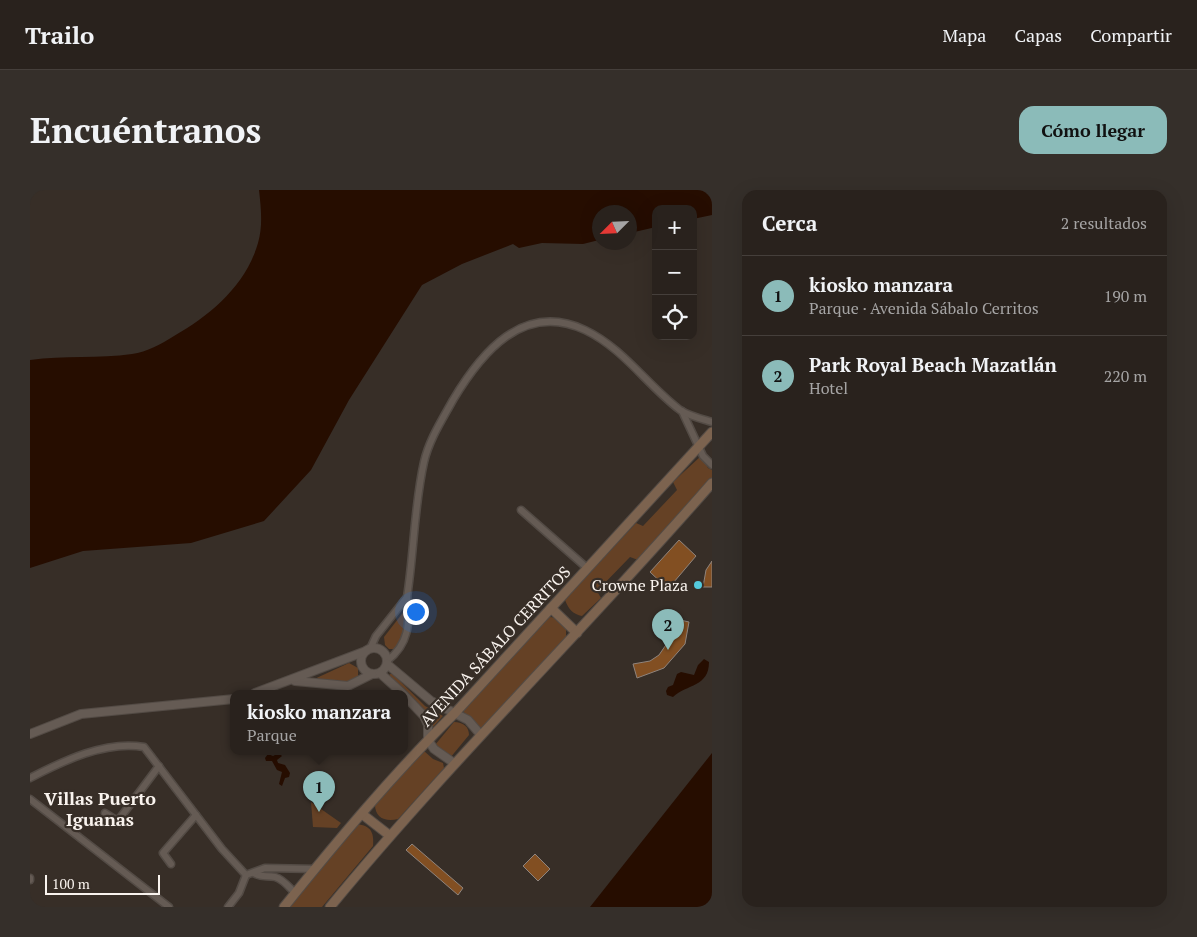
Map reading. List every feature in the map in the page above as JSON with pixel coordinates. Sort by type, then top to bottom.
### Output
[{"type":"main road","name":"AVENIDA SÁBALO CERRITOS","points":[[284,907],[362,814],[428,740],[455,714],[712,432]]},
{"type":"main road","points":[[330,907],[390,835],[480,734],[634,573],[712,483]]},
{"type":"main road","points":[[551,608],[576,633]]},
{"type":"main road","points":[[362,814],[390,835]]},
{"type":"street","points":[[293,680],[348,686],[376,674],[400,650],[406,639],[409,615],[407,597],[421,480],[431,442],[468,376],[491,346],[500,340],[520,329],[538,324],[560,323],[583,329],[611,347],[682,411],[712,422]]},
{"type":"street","points":[[682,411],[699,448],[712,465]]},
{"type":"street","points":[[521,510],[587,568]]},
{"type":"street","points":[[398,690],[376,674],[364,670],[361,662],[376,636],[407,597]]},
{"type":"street","points":[[264,690],[368,650],[382,651],[387,663],[431,701],[468,720],[480,734]]},
{"type":"street","points":[[30,734],[81,714],[230,699]]},
{"type":"street","points":[[408,699],[424,716],[428,725],[428,740],[438,753],[454,763]]},
{"type":"street","points":[[30,778],[87,753],[104,749],[144,747],[196,815],[246,875]]},
{"type":"street","points":[[105,813],[116,820],[120,818],[159,766]]},
{"type":"street","points":[[30,799],[168,907]]},
{"type":"street","points":[[171,864],[163,854],[196,815]]},
{"type":"street","points":[[275,877],[277,868]]},
{"type":"street","points":[[246,875],[254,873],[259,869],[316,869]]},
{"type":"street","points":[[254,873],[259,876],[275,877],[295,893]]},
{"type":"street","points":[[228,907],[239,892],[246,875]]},
{"type":"shaded area","points":[[259,190],[712,190],[712,215],[697,218],[697,205],[652,205],[652,228],[637,231],[637,205],[592,205],[592,242],[583,244],[542,243],[519,248],[513,244],[462,264],[422,285],[349,400],[311,470],[264,521],[191,543],[83,551],[30,568],[30,360],[138,353],[159,345],[188,328],[214,308],[236,285],[245,272],[258,243],[261,230]]},
{"type":"shaded area","points":[[701,456],[708,468],[712,470],[712,481],[638,560],[630,557],[597,591],[601,598],[582,616],[572,611],[565,600],[636,523],[643,526],[677,490],[673,482]]},
{"type":"shaded area","points":[[405,610],[403,640],[395,649],[389,649],[385,645],[384,637]]},
{"type":"shaded area","points":[[549,617],[559,618],[566,626],[566,637],[482,728],[476,725],[463,710]]},
{"type":"shaded area","points":[[704,659],[709,662],[708,670],[701,681],[673,697],[667,695],[666,691],[668,687],[673,685],[677,674],[681,672],[694,675],[698,665]]},
{"type":"shaded area","points":[[349,663],[358,668],[358,676],[352,682],[310,681]]},
{"type":"shaded area","points":[[392,673],[425,706],[443,716],[433,727],[424,709],[408,693],[408,690],[404,690],[389,675]]},
{"type":"shaded area","points":[[454,722],[465,726],[469,735],[450,758],[445,756],[435,745]]},
{"type":"shaded area","points":[[424,751],[433,759],[443,763],[444,768],[398,819],[389,820],[381,818],[376,812],[375,802]]},
{"type":"shaded area","points":[[712,753],[712,907],[590,907]]},
{"type":"shaded area","points":[[267,755],[282,756],[277,760],[278,763],[285,765],[290,773],[289,777],[285,778],[282,786],[279,784],[282,772],[277,770],[272,761],[266,761],[265,758]]},
{"type":"shaded area","points":[[311,802],[341,823],[337,828],[313,827]]},
{"type":"shaded area","points":[[357,824],[366,826],[371,831],[373,846],[322,907],[288,907]]},
{"type":"building","points":[[679,540],[696,556],[668,589],[650,572]]},
{"type":"building","points":[[712,561],[712,587],[703,587],[706,570]]},
{"type":"building","points":[[676,619],[689,622],[685,644],[664,668],[637,678],[633,664],[650,661],[659,655],[672,636]]},
{"type":"building","points":[[412,844],[463,888],[458,895],[406,850]]},
{"type":"building","points":[[535,854],[550,869],[538,881],[523,866]]},
{"type":"place","name":"Crowne Plaza","points":[[698,585]]},
{"type":"place","name":"Park Royal Beach Mazatlán","points":[[668,650]]},
{"type":"place","name":"kiosko manzara","points":[[319,812]]},
{"type":"district","name":"Villas Puerto Iguanas","points":[[100,808]]}]
